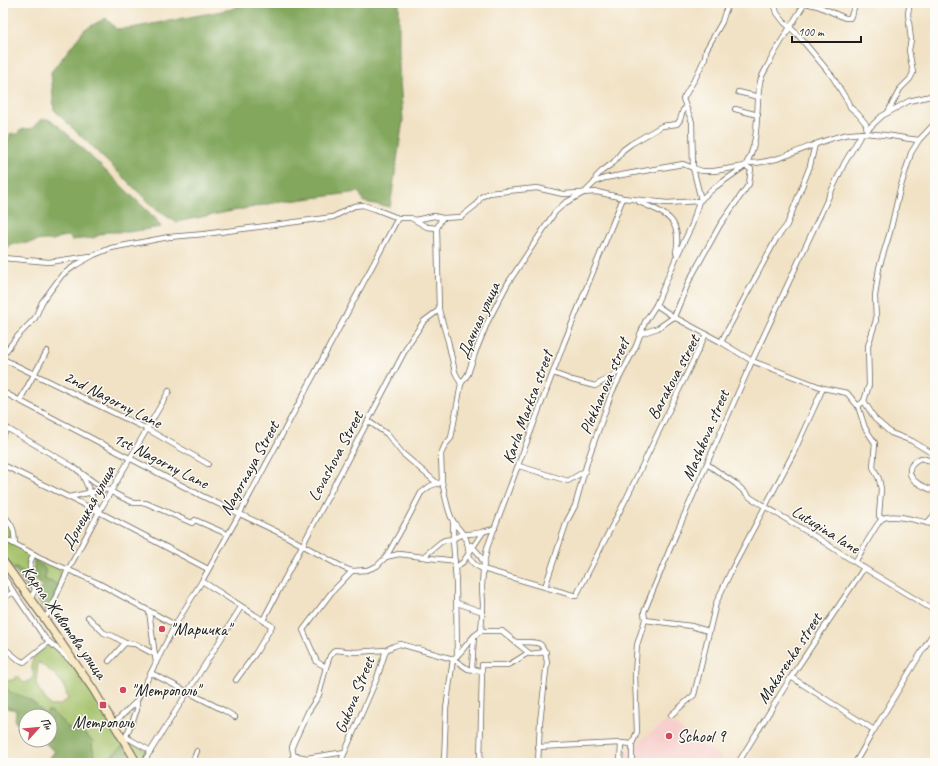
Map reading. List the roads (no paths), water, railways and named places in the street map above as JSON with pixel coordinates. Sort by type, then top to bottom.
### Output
[{"type":"main road","name":"Карпа Животова улица","points":[[3,561],[80,669],[125,739],[137,763]]},
{"type":"street","points":[[700,200],[694,168],[692,122],[682,99],[697,75],[705,58],[706,50],[722,22],[729,3],[717,3]]},
{"type":"street","points":[[774,3],[777,13],[832,76],[850,107],[866,124],[865,132]]},
{"type":"street","points":[[415,220],[434,216],[442,218],[461,217],[476,205],[482,196],[489,193],[537,188],[563,194],[597,192],[635,200],[667,203],[700,200],[746,164],[752,149],[757,126],[760,81],[775,58],[790,27],[805,3],[818,6],[845,18],[850,18],[856,3]]},
{"type":"street","points":[[888,112],[900,88],[913,73],[909,50],[911,40],[908,13],[910,3]]},
{"type":"street","points":[[738,92],[759,98]]},
{"type":"street","points":[[865,132],[888,112],[909,101],[935,95]]},
{"type":"street","name":"Дачная улица","points":[[472,563],[468,554],[467,541],[464,534],[453,521],[440,483],[441,454],[445,445],[451,438],[461,384],[468,374],[488,321],[508,283],[555,212],[565,203],[585,192],[595,182],[596,177],[613,163],[623,150],[631,144],[662,126],[677,124],[683,110],[686,108]]},
{"type":"street","points":[[735,109],[758,115]]},
{"type":"street","points":[[858,406],[864,401],[869,385],[868,346],[876,320],[875,296],[879,268],[890,232],[900,189],[911,153],[919,140],[935,123]]},
{"type":"street","points":[[595,182],[605,178],[683,164],[702,171],[714,171],[746,164],[770,162],[815,144],[841,136],[865,132],[919,140]]},
{"type":"street","name":"Mashkova street","points":[[632,763],[632,744],[637,732],[635,674],[637,645],[645,620],[644,612],[676,534],[752,361],[844,164],[865,132]]},
{"type":"street","name":"Barakova street","points":[[545,587],[576,596],[706,334],[721,342],[776,239],[787,225],[810,166],[815,144]]},
{"type":"street","points":[[640,334],[658,328],[674,317],[690,281],[720,225],[749,184],[751,169],[746,164]]},
{"type":"street","name":"Karla Marksa street","points":[[482,630],[484,566],[488,548],[586,286],[623,198]]},
{"type":"street","points":[[635,200],[661,212],[674,224],[678,234],[676,259]]},
{"type":"street","name":"Plekhanova street","points":[[545,587],[567,521],[575,506],[599,426],[612,392],[636,346],[645,322],[656,305],[692,225],[700,200]]},
{"type":"street","points":[[4,358],[16,338],[35,318],[42,302],[62,275],[76,264],[115,247],[152,239],[205,234],[333,217],[354,206],[363,205],[398,218],[411,218],[427,227],[437,228]]},
{"type":"street","name":"Nagornaya Street","points":[[114,723],[137,701],[175,625],[202,581],[240,513],[398,218]]},
{"type":"street","points":[[442,218],[437,228],[439,310],[455,372],[461,384]]},
{"type":"street","points":[[3,258],[49,262],[92,256]]},
{"type":"street","points":[[656,305],[674,317],[706,334]]},
{"type":"street","name":"Levashova Street","points":[[263,620],[409,343],[424,322],[439,310]]},
{"type":"street","points":[[721,342],[752,361],[823,388],[847,393],[858,406],[864,428],[875,443],[873,467],[879,479],[881,488],[879,516],[882,519]]},
{"type":"street","points":[[20,400],[47,351]]},
{"type":"street","name":"2nd Nagorny Lane","points":[[4,358],[147,429],[208,464]]},
{"type":"street","points":[[553,373],[595,386],[624,369]]},
{"type":"street","points":[[670,715],[694,695],[708,631],[716,603],[732,569],[794,452],[823,388]]},
{"type":"street","name":"Донецкая улица","points":[[44,618],[48,614],[56,599],[68,570],[109,490],[131,458],[169,391]]},
{"type":"street","name":"1st Nagorny Lane","points":[[3,392],[202,496],[240,513],[352,571]]},
{"type":"street","points":[[864,401],[875,419],[891,433],[912,440],[935,455]]},
{"type":"street","points":[[368,421],[387,434],[402,453],[440,483]]},
{"type":"street","points":[[3,436],[5,427],[81,472],[95,483],[109,490],[134,502],[146,503],[173,516],[192,523],[195,520],[227,534]]},
{"type":"street","points":[[935,462],[922,458],[915,461],[910,467],[910,474],[914,480],[935,492]]},
{"type":"street","name":"Lutugina lane","points":[[707,464],[736,484],[751,498],[935,611]]},
{"type":"street","points":[[3,465],[99,512],[208,569]]},
{"type":"street","points":[[519,466],[568,481],[585,471]]},
{"type":"street","points":[[81,472],[99,512]]},
{"type":"street","points":[[81,494],[85,490],[86,483]]},
{"type":"street","points":[[326,667],[317,662],[304,630],[331,592],[352,571],[367,570],[377,566],[386,557],[421,493],[430,486],[440,483]]},
{"type":"street","points":[[69,497],[90,492],[109,490]]},
{"type":"street","points":[[3,513],[15,532],[15,544]]},
{"type":"street","points":[[928,523],[935,514]]},
{"type":"street","points":[[855,562],[882,519],[890,516],[899,517],[935,525]]},
{"type":"street","points":[[3,521],[9,522]]},
{"type":"street","points":[[444,763],[446,709],[455,657],[457,603],[453,521]]},
{"type":"street","points":[[423,558],[445,540],[453,539],[464,534],[483,532],[495,528]]},
{"type":"street","points":[[455,568],[463,562],[483,532]]},
{"type":"street","points":[[3,538],[98,583],[175,625]]},
{"type":"street","points":[[467,541],[473,546],[484,566]]},
{"type":"street","points":[[30,598],[35,590],[31,576],[30,563],[34,554]]},
{"type":"street","points":[[386,557],[399,554],[433,559],[443,558],[472,563],[545,587]]},
{"type":"street","name":"Makarenka street","points":[[738,763],[791,677],[864,568]]},
{"type":"street","points":[[3,576],[45,638],[80,669]]},
{"type":"street","points":[[202,581],[272,626],[255,654],[236,680]]},
{"type":"street","points":[[3,598],[12,593],[15,594]]},
{"type":"street","points":[[457,603],[483,612]]},
{"type":"street","points":[[143,763],[241,607]]},
{"type":"street","points":[[149,611],[156,664]]},
{"type":"street","points":[[88,617],[104,633],[125,643],[135,644],[154,654]]},
{"type":"street","points":[[645,620],[691,626],[708,631]]},
{"type":"street","points":[[455,657],[474,636],[482,630],[502,631],[529,653]]},
{"type":"street","points":[[856,763],[874,730],[935,630]]},
{"type":"street","points":[[472,669],[474,636]]},
{"type":"street","points":[[3,647],[19,660],[24,662],[50,642]]},
{"type":"street","points":[[516,642],[536,642],[546,652],[547,662],[538,746],[538,763]]},
{"type":"street","points":[[109,661],[125,643]]},
{"type":"street","name":"Gukova Street","points":[[340,763],[377,678],[386,650],[400,644],[455,657],[462,666],[468,669],[482,671]]},
{"type":"street","points":[[294,757],[292,747],[308,712],[319,695],[326,667],[330,656],[335,650],[355,652],[386,650]]},
{"type":"street","points":[[480,763],[482,665],[507,665],[529,653],[546,652]]},
{"type":"street","points":[[151,673],[235,717]]},
{"type":"street","points":[[791,677],[874,730]]},
{"type":"street","points":[[137,701],[137,710],[125,739],[151,751]]},
{"type":"street","points":[[620,763],[621,743]]},
{"type":"street","points":[[538,746],[621,743],[632,744]]},
{"type":"street","points":[[192,763],[197,751]]},
{"type":"street","points":[[287,763],[294,757],[307,758],[345,752]]},
{"type":"place","name":"\"Маричка\"","points":[[162,629]]},
{"type":"place","name":"\"Метрополь\"","points":[[123,690]]},
{"type":"place","name":"Метрополь","points":[[103,705]]},
{"type":"place","name":"School 9","points":[[669,736]]}]
